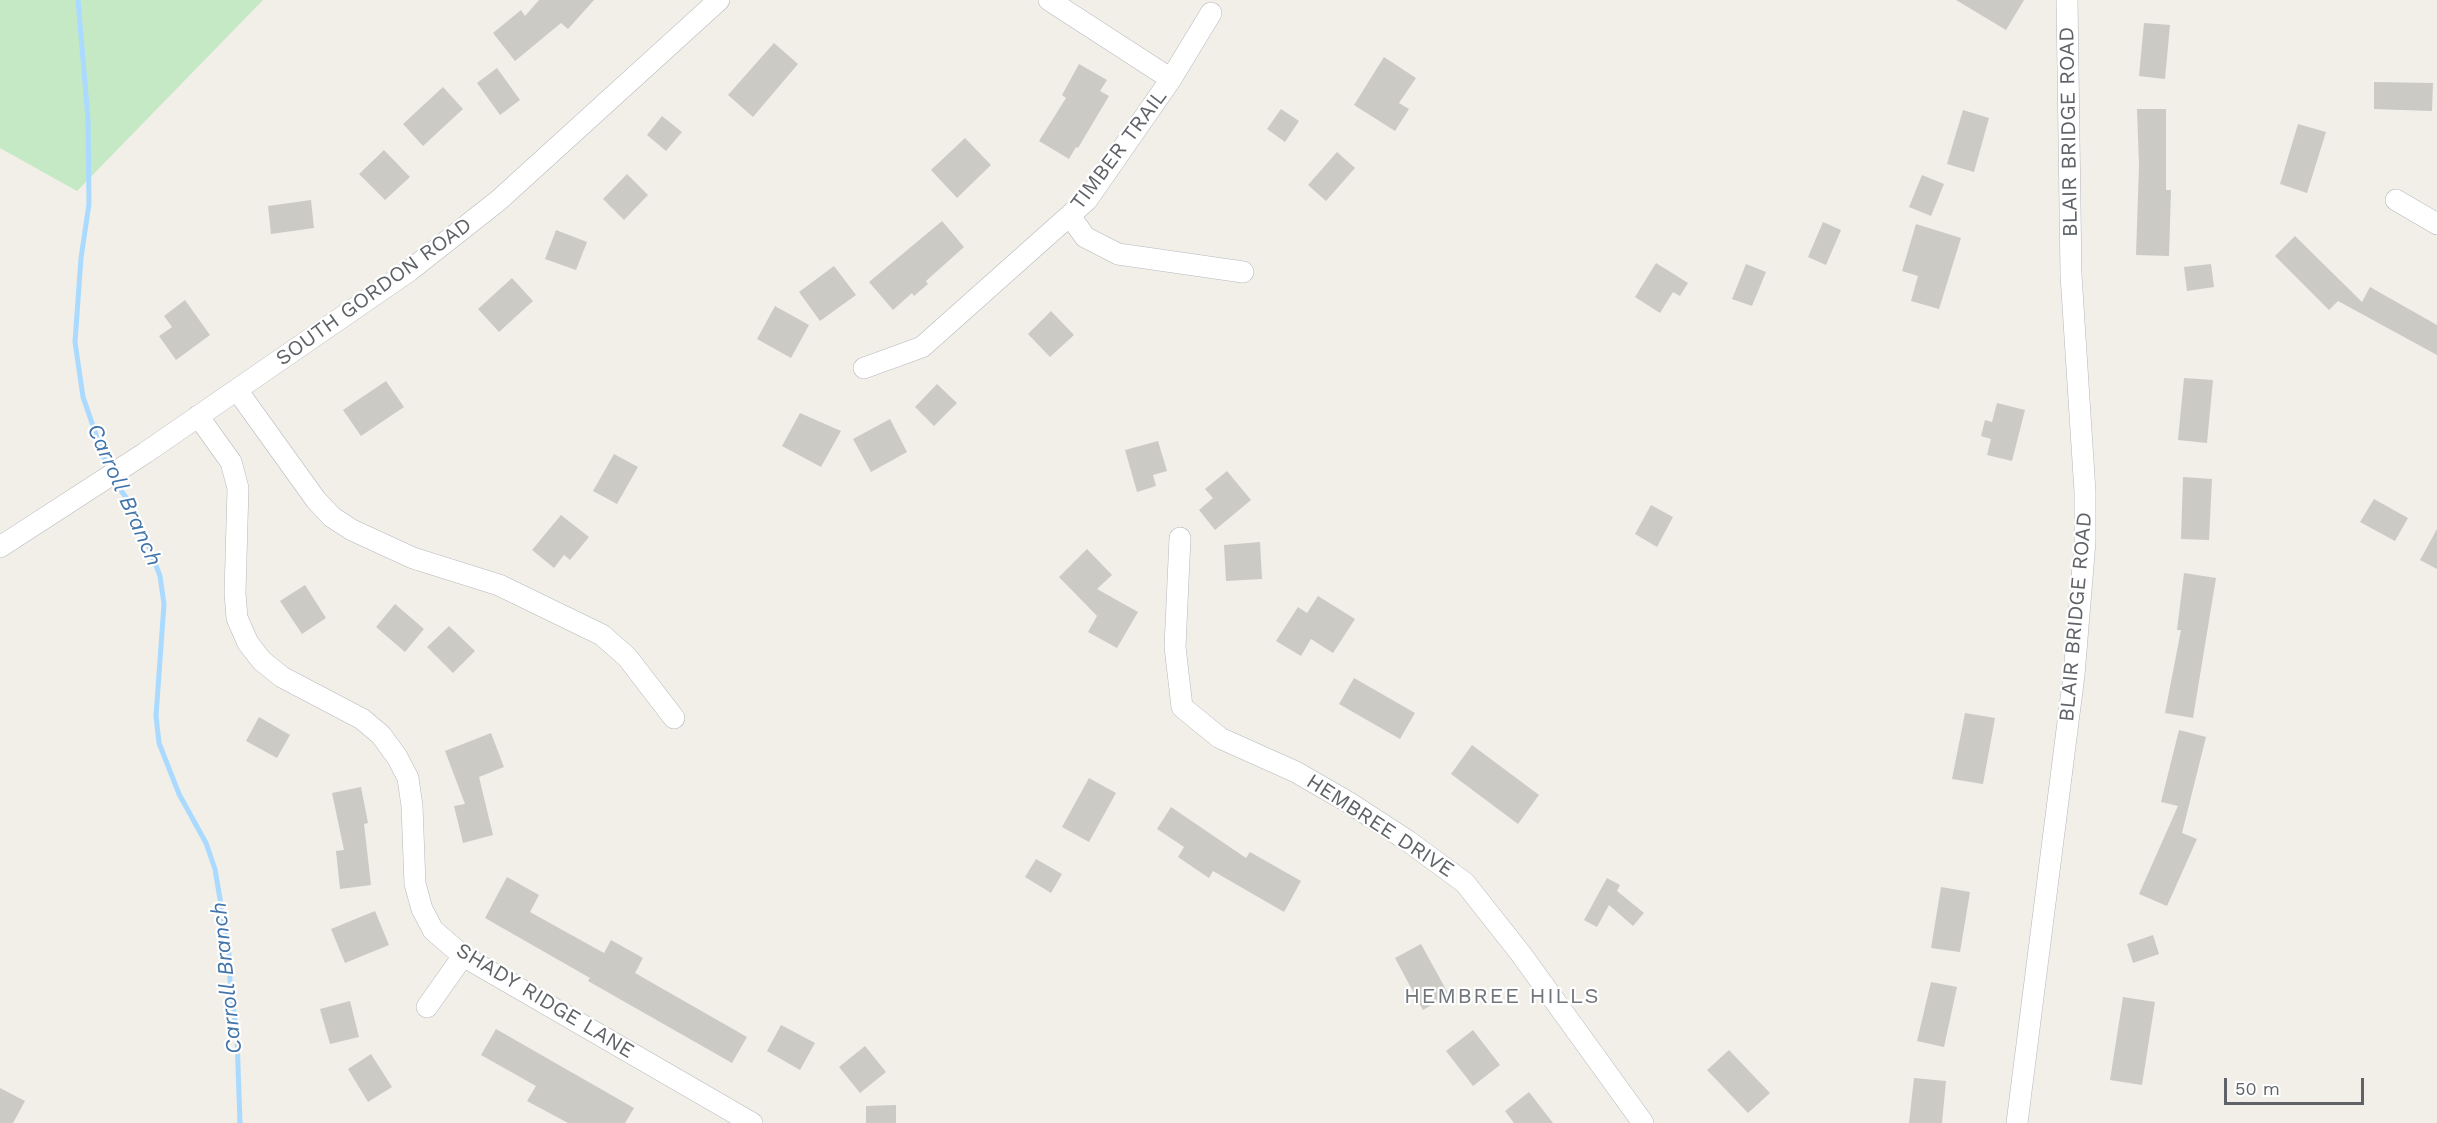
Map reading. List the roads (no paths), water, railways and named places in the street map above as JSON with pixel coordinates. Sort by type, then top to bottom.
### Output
[{"type":"street","name":"SOUTH GORDON ROAD","points":[[0,547],[237,390],[409,271],[499,200],[719,0]]},
{"type":"street","name":"TIMBER TRAIL","points":[[864,368],[922,347],[1087,200],[1171,79],[1049,0]]},
{"type":"street","name":"BLAIR BRIDGE ROAD","points":[[2017,1123],[2073,675],[2085,542],[2085,492],[2071,274],[2067,0]]},
{"type":"street","points":[[1171,79],[1211,12]]},
{"type":"street","points":[[2396,200],[2437,224]]},
{"type":"street","points":[[1070,216],[1085,237],[1118,254],[1243,272]]},
{"type":"street","points":[[237,390],[316,500],[332,516],[352,530],[413,558],[499,585],[602,634],[621,651],[674,718]]},
{"type":"street","name":"SHADY RIDGE LANE","points":[[198,416],[231,462],[238,488],[235,593],[237,618],[248,643],[262,661],[282,677],[362,719],[381,735],[397,757],[409,787],[415,884],[422,909],[433,930],[463,956],[752,1123]]},
{"type":"street","name":"HEMBREE DRIVE","points":[[1180,538],[1175,647],[1182,707],[1220,738],[1296,772],[1348,802],[1408,841],[1465,883],[1521,954],[1643,1123]]},
{"type":"street","points":[[427,1007],[463,956]]},
{"type":"waterway","name":"Carroll Branch","points":[[78,0],[88,119],[89,204],[81,258],[75,342],[83,397],[109,472]]},
{"type":"waterway","name":"Carroll Branch","points":[[113,480],[128,500],[140,524],[160,576],[164,604],[156,716],[159,743],[179,794],[206,843],[215,869],[229,953],[237,1037],[240,1123]]},
{"type":"district","name":"HEMBREE HILLS","points":[[1502,997]]}]
